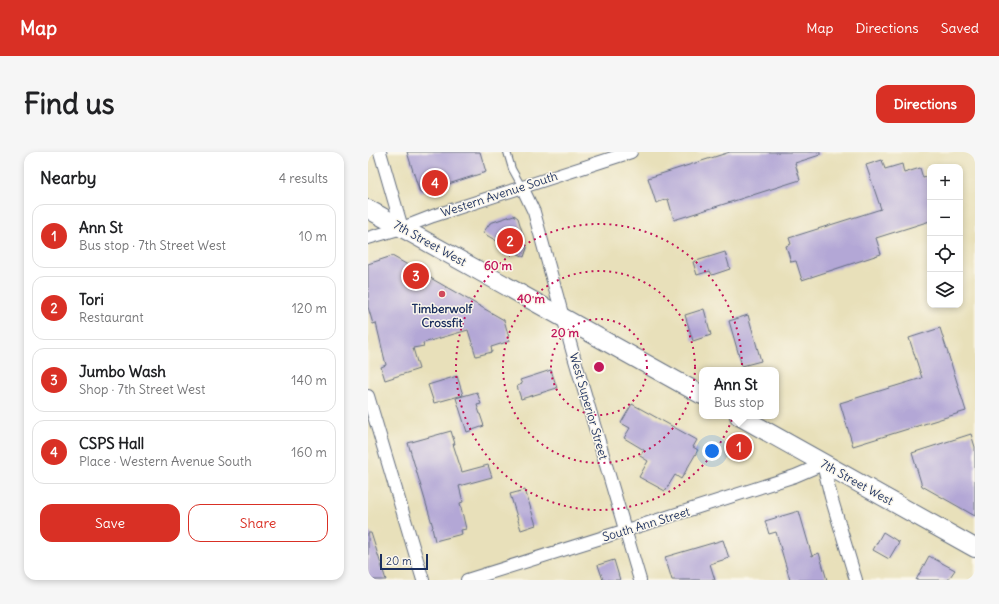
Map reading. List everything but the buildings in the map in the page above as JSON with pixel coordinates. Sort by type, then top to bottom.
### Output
[{"type":"main road","name":"7th Street West","points":[[368,208],[699,393]]},
{"type":"main road","name":"7th Street West","points":[[744,419],[975,548]]},
{"type":"street","points":[[380,152],[402,228]]},
{"type":"street","name":"Western Avenue South","points":[[368,238],[631,152]]},
{"type":"street","name":"West Superior Street","points":[[522,187],[532,207],[640,580]]},
{"type":"street","points":[[368,396],[423,580]]},
{"type":"street","points":[[823,464],[831,497],[856,580]]},
{"type":"street","name":"South Ann Street","points":[[467,580],[795,476],[823,464]]},
{"type":"lane","points":[[506,152],[512,169],[522,187]]},
{"type":"place","name":"CSPS Hall","points":[[435,183]]},
{"type":"place","name":"Tori","points":[[510,241]]},
{"type":"place","name":"Jumbo Wash","points":[[416,276]]},
{"type":"place","name":"Timberwolf Crossfit","points":[[442,294]]},
{"type":"place","name":"Ann St","points":[[739,447]]}]
